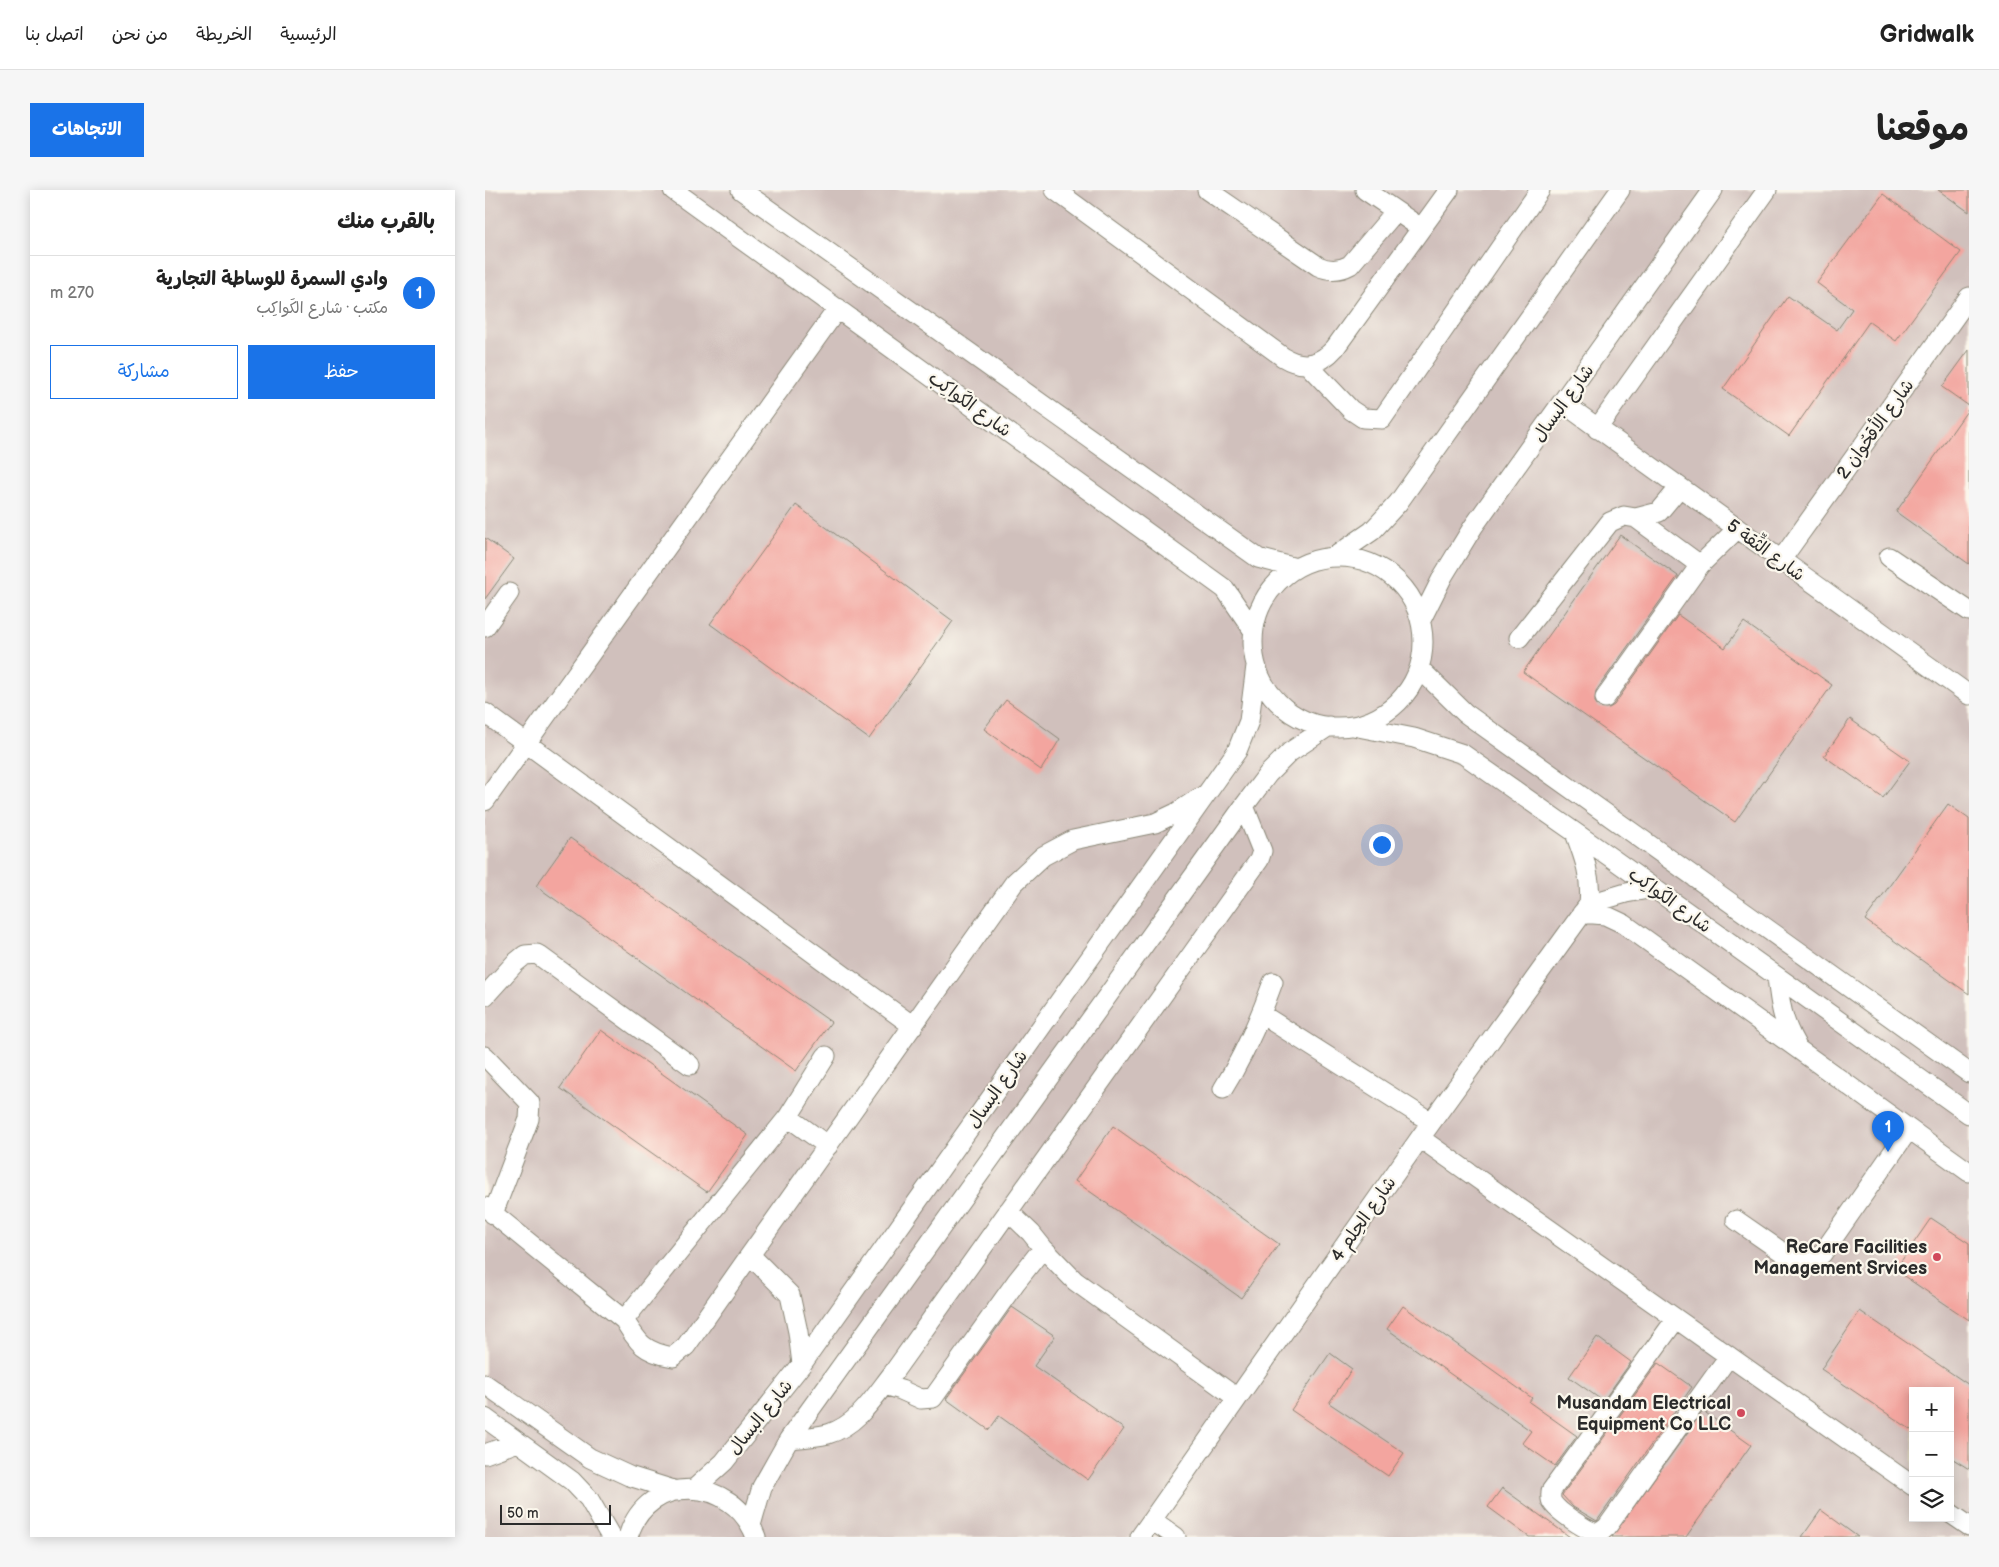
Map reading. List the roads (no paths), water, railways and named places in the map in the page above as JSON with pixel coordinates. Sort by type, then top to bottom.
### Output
[{"type":"street","name":"شارع الكَواكِب","points":[[673,190],[1225,589],[1253,630]]},
{"type":"street","points":[[741,190],[1258,558],[1296,568]]},
{"type":"street","points":[[1055,190],[1283,357],[1290,361],[1307,364],[1323,359],[1335,348],[1449,190]]},
{"type":"street","points":[[1207,190],[1318,266],[1331,270],[1350,265],[1396,212]]},
{"type":"street","points":[[1365,190],[1421,228]]},
{"type":"street","points":[[1307,364],[1351,410],[1363,418],[1381,419],[1540,190]]},
{"type":"street","points":[[1334,557],[1372,531],[1398,503],[1620,190]]},
{"type":"street","name":"شارع البسال","points":[[1421,620],[1443,576],[1473,527],[1563,404],[1713,190]]},
{"type":"street","points":[[1597,429],[1767,190]]},
{"type":"street","name":"شارع الأقحُوان 2","points":[[1781,560],[1969,297]]},
{"type":"street","points":[[485,801],[838,308]]},
{"type":"street","name":"شارع الثِّقة 5","points":[[1563,404],[1969,695]]},
{"type":"street","points":[[1519,638],[1610,522],[1624,516],[1636,518],[1659,512],[1679,488]]},
{"type":"street","points":[[1636,518],[1700,565]]},
{"type":"street","points":[[1605,698],[1700,565],[1737,529]]},
{"type":"street","points":[[1334,557],[1357,559],[1379,567],[1397,581],[1411,599],[1421,620],[1423,636],[1423,652],[1419,668],[1409,689],[1394,706],[1375,719],[1353,726],[1329,726],[1310,722],[1287,709],[1277,700],[1265,684],[1256,666],[1253,648],[1253,630],[1258,611],[1267,594],[1280,579],[1296,568],[1314,560],[1334,557]]},
{"type":"street","points":[[1889,557],[1969,611]]},
{"type":"street","points":[[485,627],[509,593]]},
{"type":"street","name":"شارع البسال","points":[[628,1537],[639,1515],[650,1504],[663,1496],[685,1490],[724,1462],[802,1364],[1237,751],[1249,721],[1256,666]]},
{"type":"street","name":"شارع الكَواكِب","points":[[1419,668],[1465,713],[1969,1073]]},
{"type":"street","points":[[485,713],[913,1026]]},
{"type":"street","name":"شارع البسال","points":[[753,1531],[762,1487],[789,1439],[1268,774],[1290,752],[1329,726]]},
{"type":"street","name":"شارع الكَواكِب","points":[[1353,726],[1414,738],[1463,754],[1654,888],[1969,1114]]},
{"type":"street","points":[[485,1056],[530,1103],[529,1119],[489,1211],[624,1320],[637,1341],[655,1354],[673,1357],[686,1346],[1014,883],[1043,856],[1073,840],[1155,823],[1176,813],[1208,792]]},
{"type":"street","points":[[789,1439],[829,1434],[853,1420],[871,1402],[884,1385],[1259,860],[1262,851],[1244,806]]},
{"type":"street","points":[[1575,833],[1590,878],[1591,890],[1586,909]]},
{"type":"street","points":[[1586,909],[1626,893],[1654,888]]},
{"type":"street","points":[[1586,909],[1624,924],[1969,1172]]},
{"type":"street","name":"شارع الحِلم 4","points":[[1140,1537],[1431,1122],[1586,909]]},
{"type":"street","points":[[485,996],[515,963],[525,955],[537,954],[690,1065]]},
{"type":"street","points":[[1777,977],[1781,1012],[1787,1031],[1798,1049]]},
{"type":"street","points":[[1223,1088],[1242,1058],[1273,982]]},
{"type":"street","points":[[1261,1014],[1431,1122]]},
{"type":"street","points":[[624,1320],[788,1117],[826,1056]]},
{"type":"street","points":[[788,1117],[828,1146]]},
{"type":"street","points":[[1736,1220],[1795,1261],[1800,1263],[1813,1262],[1822,1254],[1909,1129]]},
{"type":"street","points":[[1420,1138],[1909,1483]]},
{"type":"street","points":[[1008,1211],[1075,1281],[1237,1398]]},
{"type":"street","points":[[884,1385],[921,1399],[933,1398],[1016,1282],[1043,1248]]},
{"type":"street","points":[[750,1255],[790,1295],[798,1332],[802,1364]]},
{"type":"street","points":[[1676,1319],[1551,1491],[1553,1504],[1582,1526],[1594,1533],[1603,1531],[1607,1527],[1729,1356]]},
{"type":"street","points":[[485,1384],[590,1458],[617,1471],[685,1490],[710,1491],[726,1499],[741,1510],[753,1531]]},
{"type":"street","points":[[485,1418],[572,1481],[589,1499],[611,1537]]},
{"type":"street","points":[[485,1454],[518,1442]]},
{"type":"street","points":[[1954,1516],[1969,1526]]},
{"type":"street","points":[[1152,1520],[1175,1537]]},
{"type":"place","name":"وادي السمرة للوساطة التجارية","points":[[1888,1152]]},
{"type":"place","name":"ReCare Facilities Management Srvices","points":[[1937,1257]]},
{"type":"place","name":"Musandam Electrical Equipment Co LLC","points":[[1741,1413]]}]
